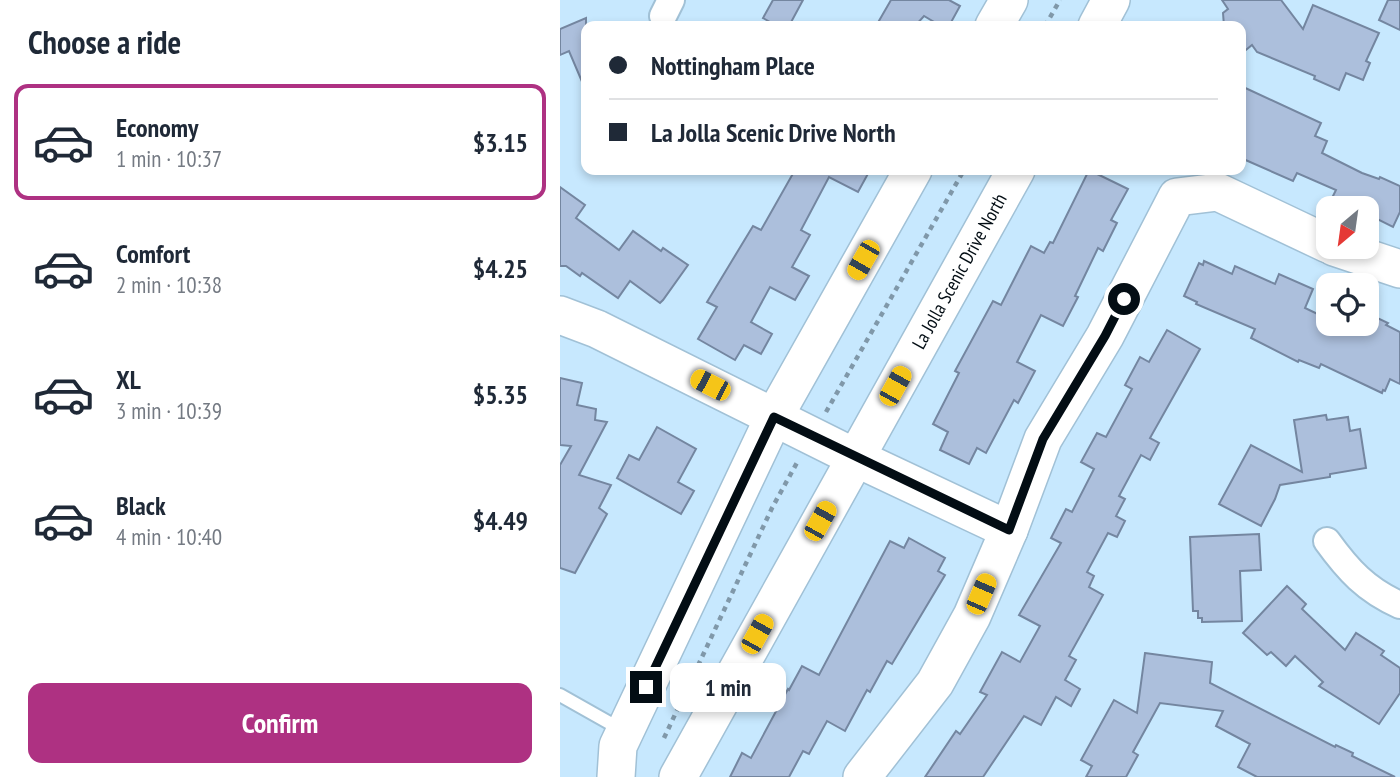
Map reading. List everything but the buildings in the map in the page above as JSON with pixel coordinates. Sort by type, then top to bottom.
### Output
[{"type":"main road","points":[[997,21],[1009,0]]},
{"type":"main road","points":[[1100,21],[1111,0]]},
{"type":"main road","points":[[616,777],[618,746],[774,417],[910,175]]},
{"type":"main road","name":"La Jolla Scenic Drive North","points":[[678,777],[1013,175]]},
{"type":"main road","points":[[862,777],[935,683],[972,616],[1009,530],[1043,439],[1105,336],[1177,197],[1218,192],[1316,238]]},
{"type":"main road","points":[[1370,259],[1400,269]]},
{"type":"main road","points":[[560,315],[597,328],[854,457],[1009,530]]},
{"type":"street","points":[[1327,541],[1348,569],[1379,596],[1400,605]]},
{"type":"lane","points":[[560,695],[625,732]]},
{"type":"path","points":[[1048,21],[1060,0]]},
{"type":"path","points":[[822,420],[961,175]]},
{"type":"path","points":[[663,740],[772,508],[796,464]]},
{"type":"route","points":[[646,687],[774,417],[1009,530],[1043,439],[1124,299]]}]
